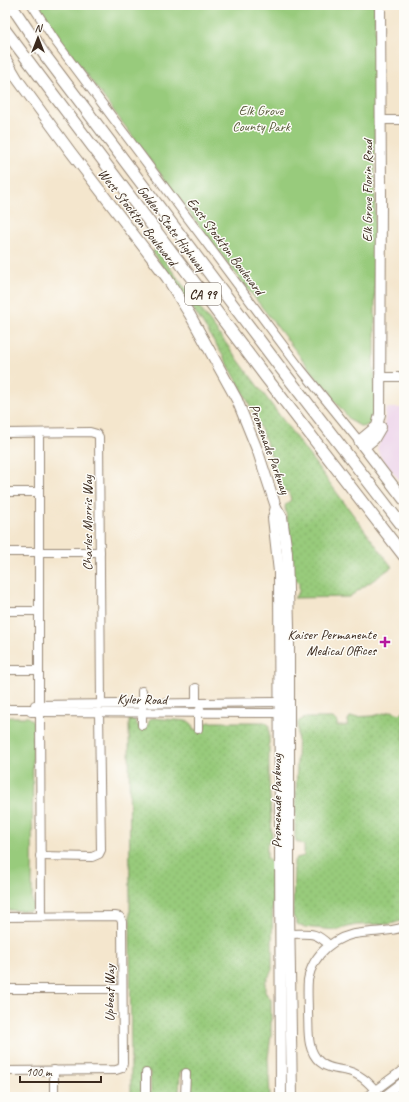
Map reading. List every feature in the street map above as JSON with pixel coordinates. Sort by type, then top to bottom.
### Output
[{"type":"highway","name":"Golden State Highway","points":[[11,5],[44,54],[279,366],[404,528]]},
{"type":"highway","name":"Golden State Highway","points":[[5,30],[270,382],[404,556]]},
{"type":"main road","name":"Elk Grove Florin Road","points":[[362,444],[377,426],[380,414],[380,5]]},
{"type":"main road","name":"West Stockton Boulevard","points":[[5,58],[61,139],[167,278],[190,315],[237,400]]},
{"type":"main road","name":"Promenade Parkway","points":[[237,400],[258,452],[276,507],[282,517],[283,588],[278,702],[279,795],[285,851]]},
{"type":"main road","name":"East Stockton Boulevard","points":[[362,444],[404,500]]},
{"type":"main road","name":"Promenade Parkway","points":[[276,507],[273,518],[278,550],[281,553],[285,584],[283,588],[289,626],[281,1097]]},
{"type":"main road","points":[[285,851],[286,897],[289,909],[291,934],[292,1097]]},
{"type":"street","name":"East Stockton Boulevard","points":[[32,5],[56,42],[290,356],[362,444]]},
{"type":"street","points":[[380,120],[404,120]]},
{"type":"street","points":[[380,377],[404,377]]},
{"type":"street","name":"Charles Morris Way","points":[[5,433],[97,434],[99,446],[101,850],[99,854],[92,857],[40,856]]},
{"type":"street","points":[[38,433],[41,916]]},
{"type":"street","points":[[5,492],[39,492]]},
{"type":"street","points":[[5,552],[100,552]]},
{"type":"street","points":[[5,611],[39,611]]},
{"type":"street","points":[[5,670],[39,670]]},
{"type":"street","points":[[196,688],[196,702]]},
{"type":"street","points":[[142,691],[142,725]]},
{"type":"street","points":[[198,730],[198,713],[203,707],[235,706],[250,702]]},
{"type":"street","name":"Kyler Road","points":[[5,712],[39,708],[100,707],[142,703],[278,702]]},
{"type":"street","name":"Kyler Road","points":[[5,705],[39,708]]},
{"type":"street","name":"Kyler Road","points":[[100,707],[142,712],[279,713]]},
{"type":"street","points":[[5,709],[39,708]]},
{"type":"street","name":"Upbeat Way","points":[[5,917],[120,917],[122,922],[123,1062],[122,1068],[116,1070],[5,1071]]},
{"type":"street","points":[[404,927],[387,932],[354,934],[338,939],[329,945],[314,962],[309,978],[310,1047],[314,1055],[323,1065],[359,1076],[368,1082],[382,1097],[404,1081]]},
{"type":"street","points":[[291,934],[310,933],[319,936],[329,945]]},
{"type":"street","points":[[5,989],[122,989]]},
{"type":"street","points":[[366,1097],[404,1069]]},
{"type":"street","points":[[54,1070],[54,1097]]},
{"type":"street","points":[[146,1073],[146,1097]]},
{"type":"street","points":[[186,1074],[186,1095]]},
{"type":"shaded area","points":[[388,408],[404,408],[404,486],[380,456],[377,448],[384,434],[385,411]]},
{"type":"green space","name":"Elk Grove County Park","points":[[35,5],[375,5],[375,356],[373,358],[376,401],[374,418],[371,424],[362,427],[351,421],[330,395],[331,392],[326,386],[323,386],[206,235]]},
{"type":"green space","points":[[156,249],[392,567],[349,597],[294,598],[299,592],[299,583],[292,575],[290,537],[285,507],[291,500],[289,492],[283,491],[281,488],[272,457],[259,425],[228,364],[191,306],[152,252]]},
{"type":"green space","points":[[404,710],[404,920],[391,924],[356,925],[336,930],[303,927],[298,925],[293,916],[294,861],[296,858],[304,856],[304,845],[296,841],[295,836],[298,722],[304,718],[333,718],[337,722],[337,726],[347,726],[350,717],[373,716],[392,711],[400,714]]},
{"type":"green space","points":[[5,717],[28,717],[33,722],[32,901],[34,906],[30,911],[5,910]]},
{"type":"green space","points":[[129,718],[134,719],[138,726],[148,726],[149,720],[153,718],[188,721],[192,724],[193,730],[203,730],[204,724],[210,722],[265,722],[269,725],[269,781],[272,836],[267,845],[267,857],[273,866],[272,972],[265,982],[265,992],[271,1000],[271,1035],[268,1058],[270,1097],[189,1097],[190,1073],[180,1072],[179,1097],[151,1097],[150,1072],[142,1072],[142,1097],[131,1097]]},
{"type":"place","name":"Kaiser Permanente Medical Offices","points":[[385,642]]}]
